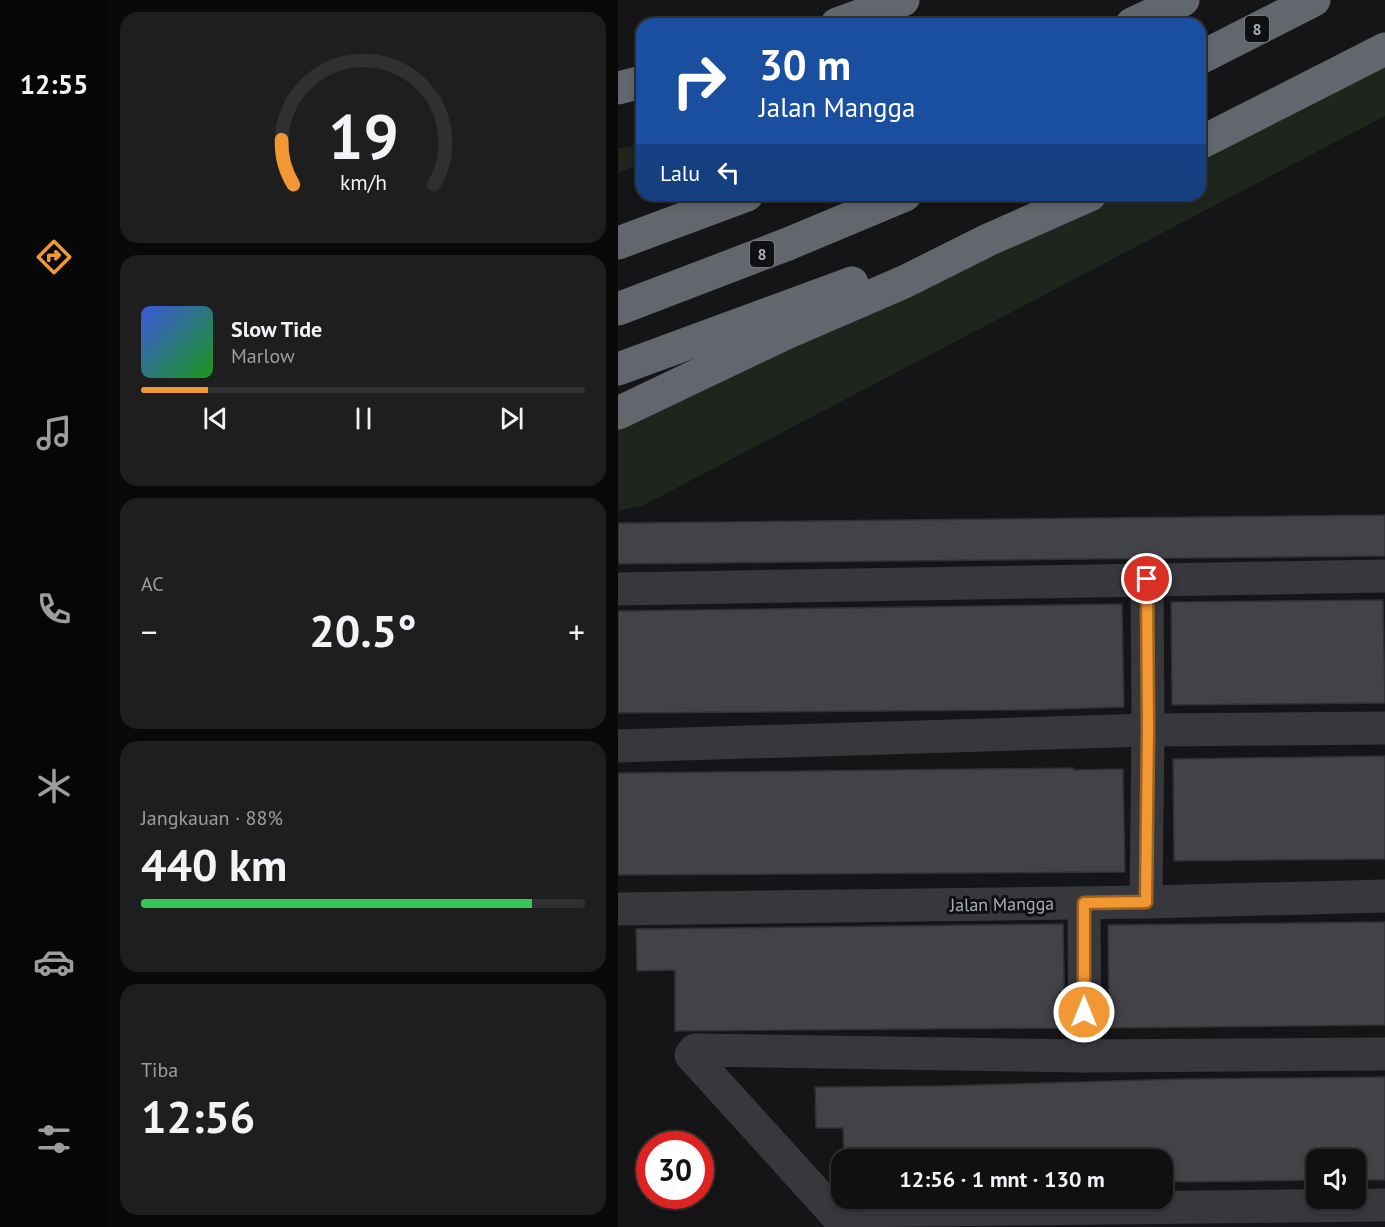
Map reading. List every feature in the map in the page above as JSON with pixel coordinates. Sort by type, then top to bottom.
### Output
[{"type":"highway","points":[[854,18],[903,0]]},
{"type":"highway","points":[[1145,18],[1183,0]]},
{"type":"highway","name":"8","points":[[1206,55],[1314,0]]},
{"type":"highway","points":[[1206,140],[1385,49]]},
{"type":"highway","points":[[618,88],[636,84]]},
{"type":"highway","points":[[618,243],[731,201]]},
{"type":"highway","name":"8","points":[[618,309],[788,244],[891,201]]},
{"type":"highway","points":[[618,413],[786,333],[904,282],[988,240],[1076,201]]},
{"type":"highway","points":[[618,369],[834,289],[906,264],[988,240]]},
{"type":"street","points":[[618,589],[1385,576]]},
{"type":"street","points":[[1146,902],[1147,579]]},
{"type":"street","points":[[618,746],[1148,730],[1385,728]]},
{"type":"street","name":"Jalan Mangga","points":[[618,909],[1146,902],[1385,896]]},
{"type":"street","points":[[1084,903],[1085,1056]]},
{"type":"street","points":[[1385,1054],[1085,1056],[695,1050],[691,1055],[840,1219],[1385,1205]]},
{"type":"shaded area","points":[[1385,49],[1385,116],[644,505],[618,511],[618,413],[1077,201],[1206,201],[1206,140]]},
{"type":"shaded area","points":[[636,144],[636,166],[618,173],[618,149]]},
{"type":"building","points":[[1385,515],[1385,556],[618,564],[618,523]]},
{"type":"building","points":[[1383,600],[1385,703],[1172,705],[1171,602]]},
{"type":"building","points":[[1122,604],[1124,707],[1029,710],[618,713],[618,611]]},
{"type":"building","points":[[1385,756],[1385,859],[1174,861],[1173,759]]},
{"type":"building","points":[[1073,768],[1073,770],[1123,769],[1125,872],[618,875],[618,773]]},
{"type":"building","points":[[1385,922],[1385,1025],[1109,1028],[1108,925]]},
{"type":"building","points":[[1063,924],[1065,1028],[675,1031],[675,970],[637,971],[636,929]]},
{"type":"building","points":[[1385,1077],[1385,1180],[1366,1180],[1366,1149],[1306,1149],[1306,1180],[1186,1182],[1173,1181],[1173,1149],[844,1149],[843,1128],[816,1128],[815,1087]]},
{"type":"route","points":[[1084,1012],[1084,903],[1146,902],[1147,579]]}]
